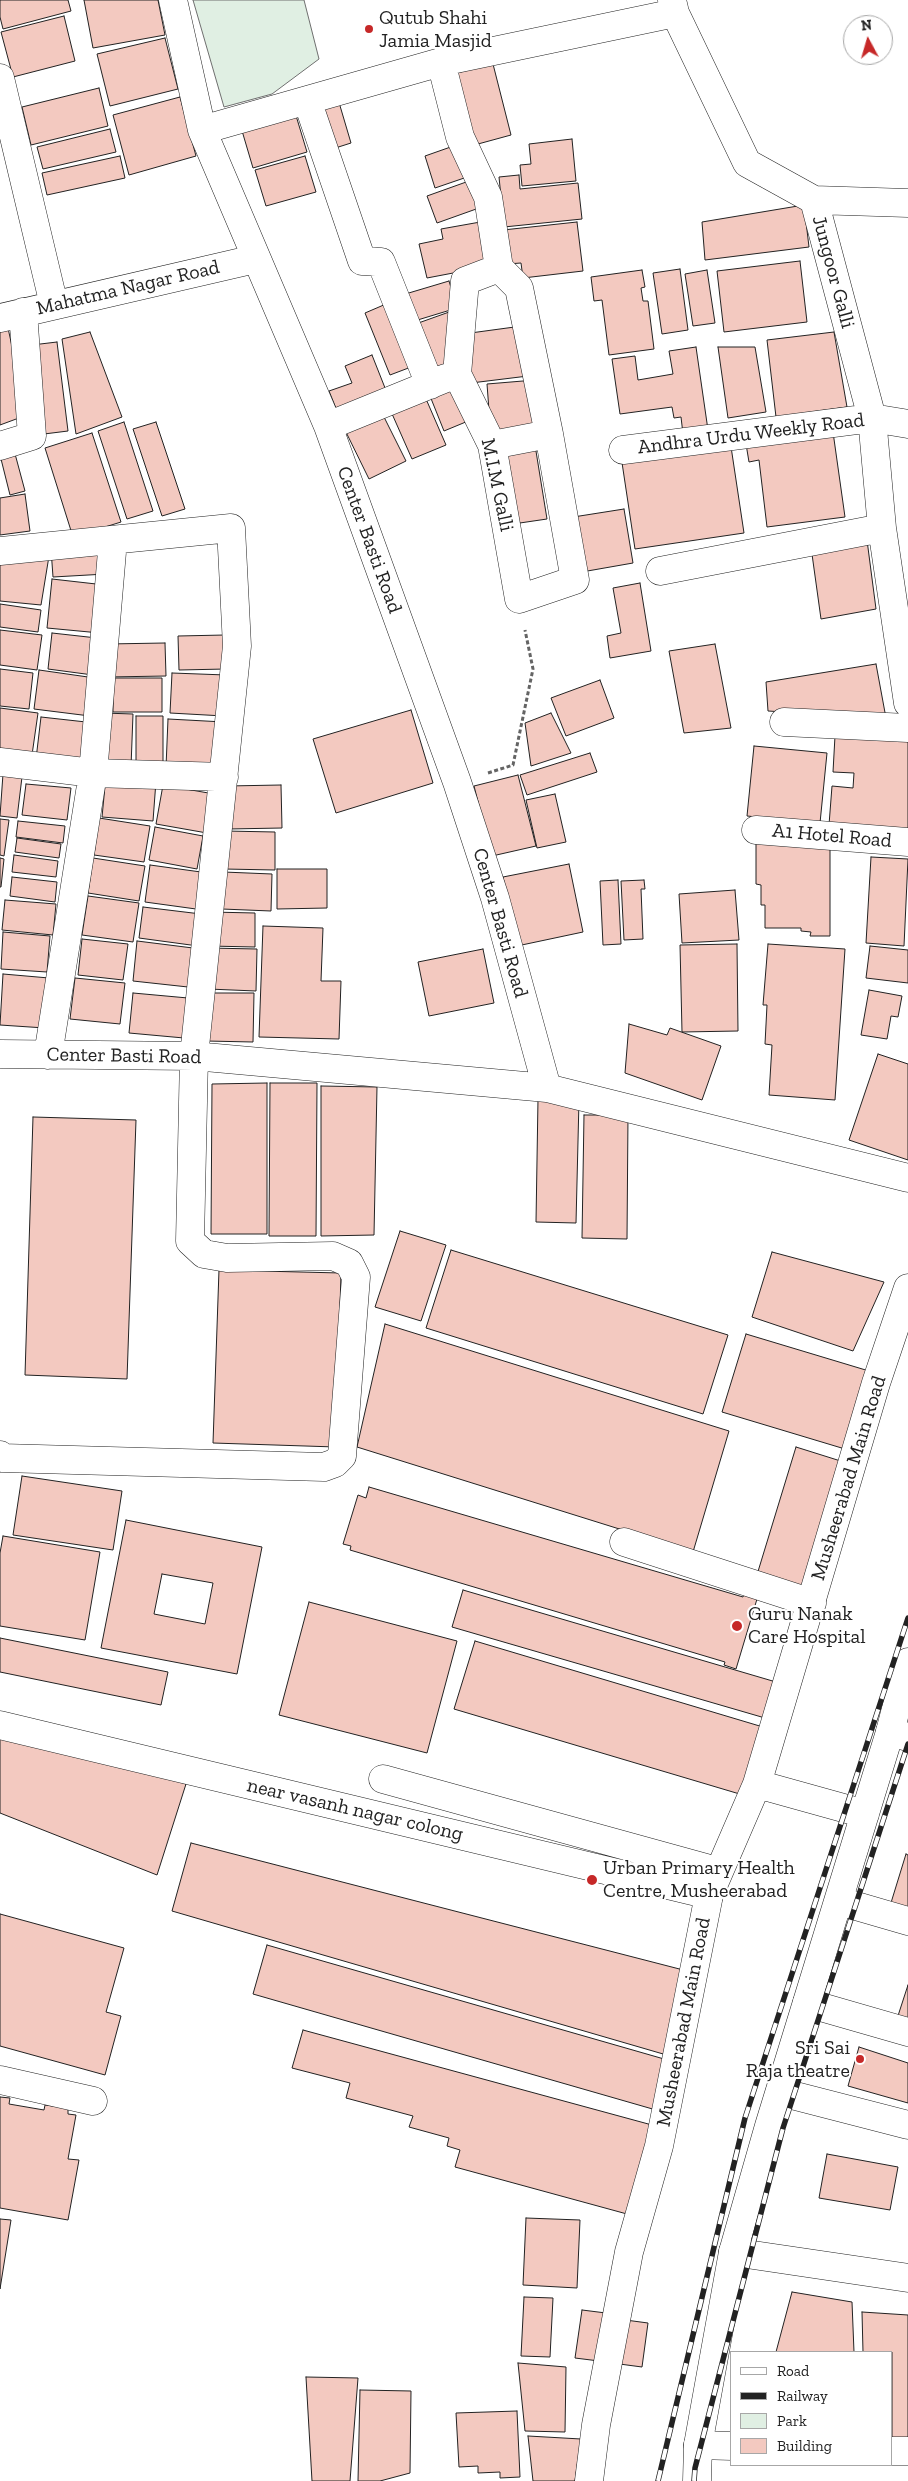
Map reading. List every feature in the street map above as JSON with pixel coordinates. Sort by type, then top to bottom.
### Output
[{"type":"street","name":"Center Basti Road","points":[[174,0],[202,130],[255,259],[328,426],[457,782],[495,898],[547,1088]]},
{"type":"street","points":[[202,130],[441,62],[673,7]]},
{"type":"street","name":"Jungoor Galli","points":[[673,7],[747,163],[814,200],[872,418],[882,528],[908,703]]},
{"type":"street","points":[[441,62],[460,137],[488,197],[499,268],[519,288],[549,434],[575,580],[519,599]]},
{"type":"street","points":[[0,78],[54,305]]},
{"type":"street","points":[[307,100],[362,261],[381,262],[430,385]]},
{"type":"street","points":[[814,200],[908,203]]},
{"type":"street","name":"Mahatma Nagar Road","points":[[12,315],[255,259]]},
{"type":"street","points":[[328,426],[457,374],[466,281],[499,268]]},
{"type":"street","points":[[0,446],[32,436],[12,315]]},
{"type":"street","name":"M.I.M Galli","points":[[457,374],[492,445],[519,599]]},
{"type":"street","name":"Andhra Urdu Weekly Road","points":[[623,450],[872,418],[908,424]]},
{"type":"street","points":[[492,445],[549,434]]},
{"type":"street","points":[[0,551],[231,528],[237,646],[194,1056],[190,1241],[204,1254],[228,1258],[333,1256],[349,1263],[356,1277],[342,1456],[335,1464],[324,1467],[2,1458],[0,1455]]},
{"type":"street","points":[[660,571],[882,528]]},
{"type":"street","points":[[48,1055],[93,773],[113,540]]},
{"type":"street","points":[[784,722],[908,728]]},
{"type":"street","points":[[0,762],[93,773],[224,777]]},
{"type":"street","name":"A1 Hotel Road","points":[[756,830],[908,842]]},
{"type":"street","name":"Center Basti Road","points":[[0,1054],[194,1056],[547,1088],[908,1178]]},
{"type":"street","name":"Musheerabad Main Road","points":[[589,2481],[596,2425],[629,2252],[659,2146],[710,1893],[757,1784],[876,1383],[908,1288]]},
{"type":"street","points":[[624,1542],[812,1603]]},
{"type":"street","points":[[697,2481],[698,2445],[733,2252],[865,1814],[899,1735],[908,1662]]},
{"type":"street","name":"near vasanh nagar colong","points":[[0,1725],[710,1893]]},
{"type":"street","points":[[383,1779],[706,1868],[710,1893]]},
{"type":"street","points":[[757,1784],[865,1814]]},
{"type":"street","points":[[839,1901],[908,1921]]},
{"type":"street","points":[[807,2003],[908,2032]]},
{"type":"street","points":[[0,2080],[93,2101]]},
{"type":"street","points":[[780,2092],[908,2125]]},
{"type":"street","points":[[733,2252],[908,2278]]},
{"type":"street","points":[[698,2445],[730,2446]]},
{"type":"street","points":[[893,2451],[908,2451]]},
{"type":"path","points":[[457,782],[513,765],[533,669],[519,599]]},
{"type":"green space","points":[[193,0],[304,0],[319,59],[272,94],[224,107]]},
{"type":"building","points":[[0,0],[68,0],[71,11],[3,29],[0,17]]},
{"type":"building","points":[[84,0],[158,0],[165,35],[93,48]]},
{"type":"building","points":[[64,16],[75,61],[13,77],[1,32]]},
{"type":"building","points":[[165,38],[178,89],[110,106],[97,54]]},
{"type":"building","points":[[493,64],[511,135],[467,147],[448,75]]},
{"type":"building","points":[[99,88],[108,126],[31,145],[22,107]]},
{"type":"building","points":[[180,97],[196,156],[129,175],[113,115]]},
{"type":"building","points":[[338,99],[351,143],[329,150],[316,105]]},
{"type":"building","points":[[294,109],[307,152],[253,168],[240,124]]},
{"type":"building","points":[[110,129],[116,152],[43,169],[37,147]]},
{"type":"building","points":[[572,139],[576,181],[522,186],[520,165],[531,164],[529,144]]},
{"type":"building","points":[[462,143],[473,175],[435,188],[425,156]]},
{"type":"building","points":[[120,156],[125,178],[47,195],[42,173]]},
{"type":"building","points":[[305,156],[316,192],[266,206],[255,170]]},
{"type":"building","points":[[519,175],[520,189],[578,183],[582,219],[504,227],[499,177]]},
{"type":"building","points":[[469,181],[479,208],[437,223],[427,196]]},
{"type":"building","points":[[804,205],[809,247],[705,260],[702,222]]},
{"type":"building","points":[[486,221],[495,265],[427,278],[419,244],[443,239],[441,229]]},
{"type":"building","points":[[577,222],[583,271],[523,278],[521,263],[507,264],[503,230]]},
{"type":"building","points":[[800,261],[807,322],[724,332],[717,271]]},
{"type":"building","points":[[680,269],[688,330],[662,334],[653,273]]},
{"type":"building","points":[[642,270],[645,287],[641,288],[643,301],[648,301],[654,349],[609,355],[602,300],[594,301],[591,277]]},
{"type":"building","points":[[707,270],[715,323],[693,326],[685,274]]},
{"type":"building","points":[[449,281],[457,308],[411,322],[402,295]]},
{"type":"building","points":[[393,301],[419,364],[390,375],[365,313]]},
{"type":"building","points":[[452,311],[450,364],[426,373],[410,326]]},
{"type":"building","points":[[522,326],[528,376],[471,383],[463,334]]},
{"type":"building","points":[[8,328],[27,415],[0,425],[0,330]]},
{"type":"building","points":[[90,332],[122,417],[76,434],[62,339]]},
{"type":"building","points":[[834,332],[847,407],[776,417],[767,340]]},
{"type":"building","points":[[57,342],[68,431],[44,434],[32,345]]},
{"type":"building","points":[[696,347],[708,430],[683,434],[681,417],[674,418],[672,407],[620,414],[612,359],[635,356],[638,380],[673,374],[669,351]]},
{"type":"building","points":[[718,347],[755,347],[766,412],[728,418]]},
{"type":"building","points":[[372,355],[389,398],[340,418],[329,391],[352,383],[345,366]]},
{"type":"building","points":[[535,380],[540,433],[491,437],[487,384]]},
{"type":"building","points":[[460,385],[473,419],[444,431],[430,396]]},
{"type":"building","points":[[423,392],[446,445],[412,459],[389,407]]},
{"type":"building","points":[[380,409],[406,461],[369,479],[343,426]]},
{"type":"building","points":[[124,422],[153,511],[127,519],[98,431]]},
{"type":"building","points":[[156,422],[185,509],[162,516],[133,429]]},
{"type":"building","points":[[833,432],[845,517],[767,527],[759,460],[749,462],[746,444]]},
{"type":"building","points":[[92,433],[121,522],[73,537],[45,448]]},
{"type":"building","points":[[730,440],[744,533],[635,549],[621,456]]},
{"type":"building","points":[[535,445],[547,519],[513,524],[501,451]]},
{"type":"building","points":[[14,450],[25,491],[10,495],[0,455]]},
{"type":"building","points":[[25,494],[30,531],[0,535],[0,498]]},
{"type":"building","points":[[624,509],[633,563],[576,573],[567,518]]},
{"type":"building","points":[[867,540],[876,609],[821,619],[811,547]]},
{"type":"building","points":[[104,546],[106,574],[53,577],[51,549]]},
{"type":"building","points":[[50,550],[41,605],[0,601],[0,553]]},
{"type":"building","points":[[52,579],[105,585],[100,633],[47,628]]},
{"type":"building","points":[[640,583],[651,651],[610,658],[607,636],[621,633],[613,588]]},
{"type":"building","points":[[0,604],[41,610],[38,632],[0,627]]},
{"type":"building","points":[[0,630],[42,635],[37,670],[0,665]]},
{"type":"building","points":[[52,633],[97,638],[93,675],[48,669]]},
{"type":"building","points":[[225,635],[226,669],[179,670],[178,636]]},
{"type":"building","points":[[165,643],[166,676],[107,677],[107,644]]},
{"type":"building","points":[[715,644],[731,728],[684,733],[669,651]]},
{"type":"building","points":[[876,664],[886,718],[768,711],[766,682]]},
{"type":"building","points":[[0,669],[33,673],[29,709],[0,706]]},
{"type":"building","points":[[39,670],[95,678],[90,716],[34,709]]},
{"type":"building","points":[[172,673],[226,675],[224,716],[170,713]]},
{"type":"building","points":[[113,678],[162,678],[162,712],[113,712]]},
{"type":"building","points":[[600,680],[614,718],[566,736],[551,698]]},
{"type":"building","points":[[0,708],[38,713],[32,755],[0,751]]},
{"type":"building","points":[[411,710],[433,783],[336,813],[313,739]]},
{"type":"building","points":[[103,713],[133,714],[131,767],[101,766]]},
{"type":"building","points":[[551,713],[571,753],[531,766],[525,723]]},
{"type":"building","points":[[136,716],[163,716],[163,766],[136,766]]},
{"type":"building","points":[[41,717],[95,723],[90,765],[36,759]]},
{"type":"building","points":[[168,719],[224,722],[222,769],[166,767]]},
{"type":"building","points":[[835,736],[908,741],[908,830],[829,825],[832,786],[853,788],[854,773],[833,772]]},
{"type":"building","points":[[754,746],[827,753],[820,823],[747,816]]},
{"type":"building","points":[[590,753],[597,772],[527,795],[520,775]]},
{"type":"building","points":[[3,774],[22,777],[17,818],[0,816]]},
{"type":"building","points":[[518,775],[536,846],[492,856],[474,786]]},
{"type":"building","points":[[106,776],[156,781],[153,821],[102,817]]},
{"type":"building","points":[[26,784],[71,788],[67,820],[22,815]]},
{"type":"building","points":[[163,785],[214,794],[207,833],[156,824]]},
{"type":"building","points":[[281,785],[282,828],[228,829],[227,786]]},
{"type":"building","points":[[555,794],[566,842],[537,848],[526,800]]},
{"type":"building","points":[[99,818],[150,826],[144,862],[94,855]]},
{"type":"building","points":[[0,819],[9,820],[4,856],[0,855]]},
{"type":"building","points":[[18,821],[65,826],[63,843],[16,837]]},
{"type":"building","points":[[155,827],[203,836],[197,869],[149,860]]},
{"type":"building","points":[[225,831],[275,832],[275,870],[224,869]]},
{"type":"building","points":[[17,838],[61,844],[59,858],[15,852]]},
{"type":"building","points":[[756,840],[830,840],[830,936],[810,936],[811,932],[801,931],[801,928],[765,928],[765,905],[761,905],[761,885],[756,884]]},
{"type":"building","points":[[14,855],[58,861],[56,877],[12,872]]},
{"type":"building","points":[[871,857],[908,859],[904,946],[866,943]]},
{"type":"building","points":[[0,858],[4,859],[1,887],[0,887]]},
{"type":"building","points":[[93,858],[145,866],[139,901],[88,893]]},
{"type":"building","points":[[569,864],[583,932],[517,946],[503,877]]},
{"type":"building","points":[[150,865],[201,872],[196,909],[145,902]]},
{"type":"building","points":[[277,869],[327,869],[327,908],[277,909]]},
{"type":"building","points":[[223,872],[272,874],[271,911],[222,909]]},
{"type":"building","points":[[12,877],[57,882],[55,902],[10,896]]},
{"type":"building","points":[[618,880],[621,944],[603,945],[600,881]]},
{"type":"building","points":[[644,880],[645,889],[641,889],[643,939],[624,940],[621,881]]},
{"type":"building","points":[[735,890],[739,940],[682,943],[679,894]]},
{"type":"building","points":[[88,896],[139,903],[133,942],[82,935]]},
{"type":"building","points":[[5,900],[56,904],[53,935],[2,930]]},
{"type":"building","points":[[143,907],[201,914],[198,946],[139,938]]},
{"type":"building","points":[[210,912],[255,913],[255,947],[209,946]]},
{"type":"building","points":[[263,926],[323,928],[321,981],[341,981],[339,1039],[259,1037]]},
{"type":"building","points":[[3,932],[50,936],[47,972],[1,969]]},
{"type":"building","points":[[82,939],[128,944],[123,980],[78,975]]},
{"type":"building","points":[[137,941],[193,948],[188,987],[133,981]]},
{"type":"building","points":[[737,944],[738,1031],[682,1032],[680,945]]},
{"type":"building","points":[[768,944],[845,949],[835,1100],[769,1095],[772,1045],[765,1044],[767,1005],[763,1005]]},
{"type":"building","points":[[870,946],[908,950],[908,983],[866,978]]},
{"type":"building","points":[[208,948],[257,949],[256,991],[208,989]]},
{"type":"building","points":[[483,949],[494,1003],[429,1016],[418,962]]},
{"type":"building","points":[[3,974],[49,978],[45,1028],[0,1025]]},
{"type":"building","points":[[75,978],[125,983],[120,1024],[70,1019]]},
{"type":"building","points":[[869,990],[902,996],[898,1017],[891,1016],[887,1039],[861,1035]]},
{"type":"building","points":[[133,993],[188,998],[184,1038],[129,1033]]},
{"type":"building","points":[[207,993],[254,993],[253,1042],[206,1041]]},
{"type":"building","points":[[629,1024],[667,1035],[670,1028],[721,1046],[702,1100],[625,1073]]},
{"type":"building","points":[[878,1054],[908,1064],[908,1160],[849,1140]]},
{"type":"building","points":[[267,1083],[267,1234],[211,1234],[212,1084]]},
{"type":"building","points":[[270,1083],[317,1083],[316,1236],[269,1236]]},
{"type":"building","points":[[321,1086],[377,1087],[374,1235],[321,1236]]},
{"type":"building","points":[[538,1099],[579,1100],[576,1223],[536,1222]]},
{"type":"building","points":[[584,1115],[628,1115],[627,1239],[582,1238]]},
{"type":"building","points":[[33,1117],[136,1120],[127,1379],[25,1375]]},
{"type":"building","points":[[400,1231],[446,1245],[421,1321],[375,1307]]},
{"type":"building","points":[[451,1250],[728,1335],[703,1414],[426,1328]]},
{"type":"building","points":[[772,1252],[884,1282],[853,1351],[752,1317]]},
{"type":"building","points":[[219,1270],[341,1273],[336,1447],[213,1443]]},
{"type":"building","points":[[385,1324],[729,1431],[693,1552],[357,1447]]},
{"type":"building","points":[[746,1334],[869,1371],[845,1449],[722,1412]]},
{"type":"building","points":[[796,1447],[847,1463],[807,1594],[756,1578]]},
{"type":"building","points":[[22,1476],[122,1491],[113,1550],[13,1535]]},
{"type":"building","points":[[369,1487],[743,1597],[747,1586],[760,1589],[736,1669],[724,1665],[725,1662],[350,1550],[351,1546],[343,1544],[358,1495],[366,1498]]},
{"type":"building","points":[[126,1520],[262,1547],[237,1674],[101,1648]],"holes":[[[162,1574],[213,1583],[205,1624],[154,1614]]]},
{"type":"building","points":[[3,1536],[100,1552],[85,1640],[0,1626],[0,1553]]},
{"type":"building","points":[[463,1590],[776,1682],[765,1718],[452,1627]]},
{"type":"building","points":[[309,1602],[457,1641],[427,1753],[279,1715]]},
{"type":"building","points":[[0,1638],[168,1672],[161,1705],[0,1672]]},
{"type":"building","points":[[475,1641],[763,1727],[743,1795],[454,1709]]},
{"type":"building","points":[[0,1721],[186,1784],[157,1875],[0,1813]]},
{"type":"building","points":[[191,1843],[695,1973],[670,2056],[172,1911]]},
{"type":"building","points":[[906,1854],[908,1855],[908,1912],[890,1906]]},
{"type":"building","points":[[0,1914],[124,1948],[106,2012],[121,2016],[105,2075],[0,2046]]},
{"type":"building","points":[[267,1945],[671,2061],[656,2110],[253,1994]]},
{"type":"building","points":[[908,1985],[908,2029],[895,2025]]},
{"type":"building","points":[[303,2030],[652,2125],[627,2214],[455,2167],[460,2150],[447,2146],[449,2138],[409,2127],[413,2116],[346,2098],[350,2083],[292,2068]]},
{"type":"building","points":[[859,2047],[908,2063],[908,2103],[848,2086]]},
{"type":"building","points":[[0,2097],[10,2098],[9,2104],[44,2110],[45,2105],[68,2108],[68,2114],[76,2115],[68,2159],[79,2160],[68,2220],[0,2208]]},
{"type":"building","points":[[827,2154],[898,2167],[890,2210],[819,2198]]},
{"type":"building","points":[[526,2218],[580,2220],[577,2288],[523,2285]]},
{"type":"building","points":[[0,2219],[11,2220],[0,2289]]},
{"type":"building","points":[[792,2292],[852,2302],[854,2351],[776,2351]]},
{"type":"building","points":[[524,2297],[553,2298],[550,2357],[521,2356]]},
{"type":"building","points":[[582,2310],[606,2313],[599,2361],[575,2358]]},
{"type":"building","points":[[862,2312],[908,2315],[908,2442],[893,2442],[893,2351],[863,2351]]},
{"type":"building","points":[[618,2319],[648,2323],[642,2367],[612,2363]]},
{"type":"building","points":[[518,2363],[566,2367],[565,2432],[525,2431]]},
{"type":"building","points":[[306,2377],[358,2378],[350,2481],[312,2481]]},
{"type":"building","points":[[360,2390],[411,2391],[410,2473],[380,2481],[358,2481]]},
{"type":"building","points":[[517,2411],[520,2477],[500,2478],[500,2472],[478,2473],[478,2466],[459,2467],[456,2413]]},
{"type":"building","points":[[528,2436],[581,2439],[575,2481],[533,2481]]},
{"type":"railway","points":[[658,2481],[745,2118],[908,1618]]},
{"type":"railway","points":[[694,2481],[695,2468],[783,2128],[908,1744]]},
{"type":"place","name":"Qutub Shahi Jamia Masjid","points":[[369,29]]},
{"type":"place","name":"Guru Nanak Care Hospital","points":[[737,1626]]},
{"type":"place","name":"Urban Primary Health Centre, Musheerabad","points":[[592,1880]]},
{"type":"place","name":"Sri Sai Raja theatre","points":[[860,2059]]}]
